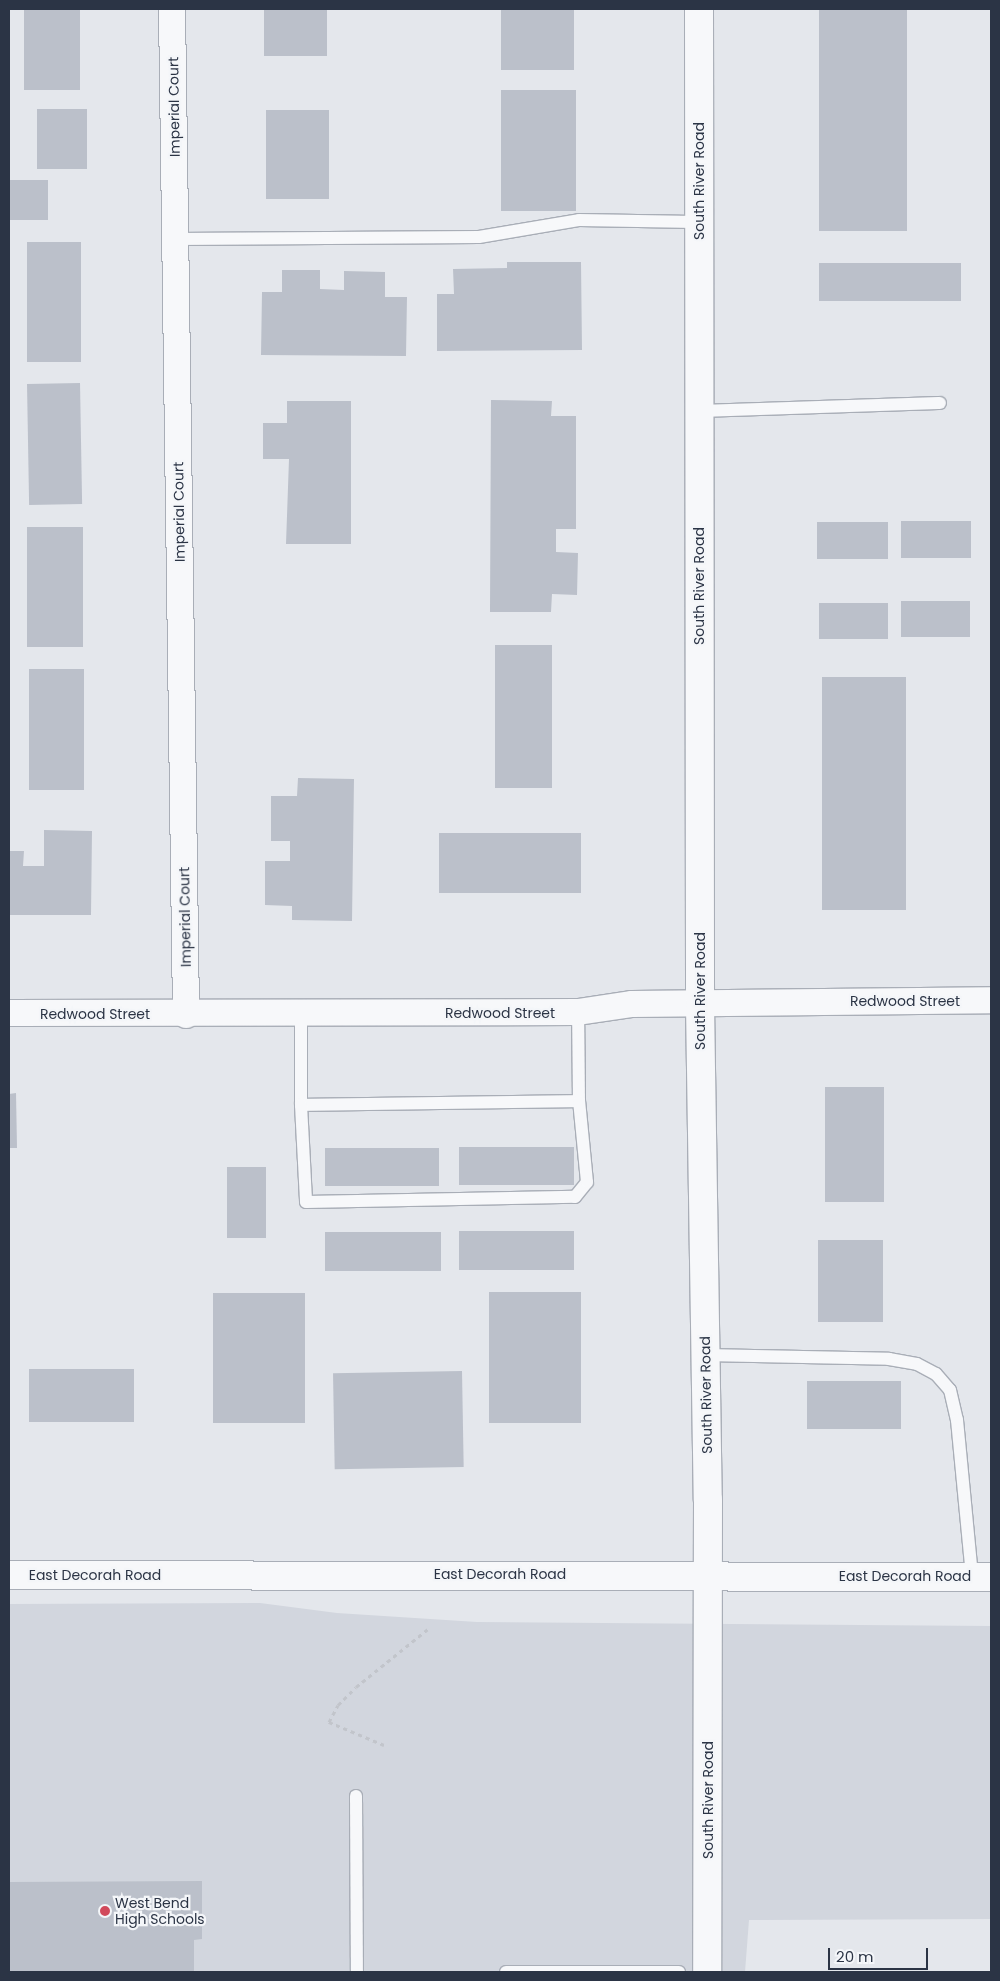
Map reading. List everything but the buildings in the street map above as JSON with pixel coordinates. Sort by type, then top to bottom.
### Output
[{"type":"street","name":"Imperial Court","points":[[172,9],[186,1015]]},
{"type":"street","name":"South River Road","points":[[699,9],[700,1005],[707,1574],[706,1972]]},
{"type":"street","name":"Redwood Street","points":[[9,1014],[186,1015],[578,1012],[632,1004],[700,1005],[991,1000]]},
{"type":"street","name":"East Decorah Road","points":[[9,1575],[707,1574],[981,1577]]},
{"type":"lane","points":[[176,239],[479,237],[579,220],[699,222]]},
{"type":"lane","points":[[699,411],[940,403]]},
{"type":"lane","points":[[301,1014],[301,1105],[306,1202],[316,1202],[575,1197],[587,1182],[579,1101],[578,1012]]},
{"type":"lane","points":[[301,1105],[579,1101]]},
{"type":"lane","points":[[705,1355],[889,1359],[917,1364],[936,1374],[950,1390],[957,1420],[981,1577]]},
{"type":"lane","points":[[356,1796],[357,1972]]},
{"type":"lane","points":[[506,1972],[679,1972]]},
{"type":"path","points":[[384,1745],[329,1722],[338,1705],[350,1693],[428,1629]]},
{"type":"shaded area","points":[[260,1603],[337,1613],[477,1622],[991,1626],[991,1919],[749,1920],[745,1972],[9,1972],[9,1604]]},
{"type":"place","name":"West Bend High Schools","points":[[105,1911]]}]
